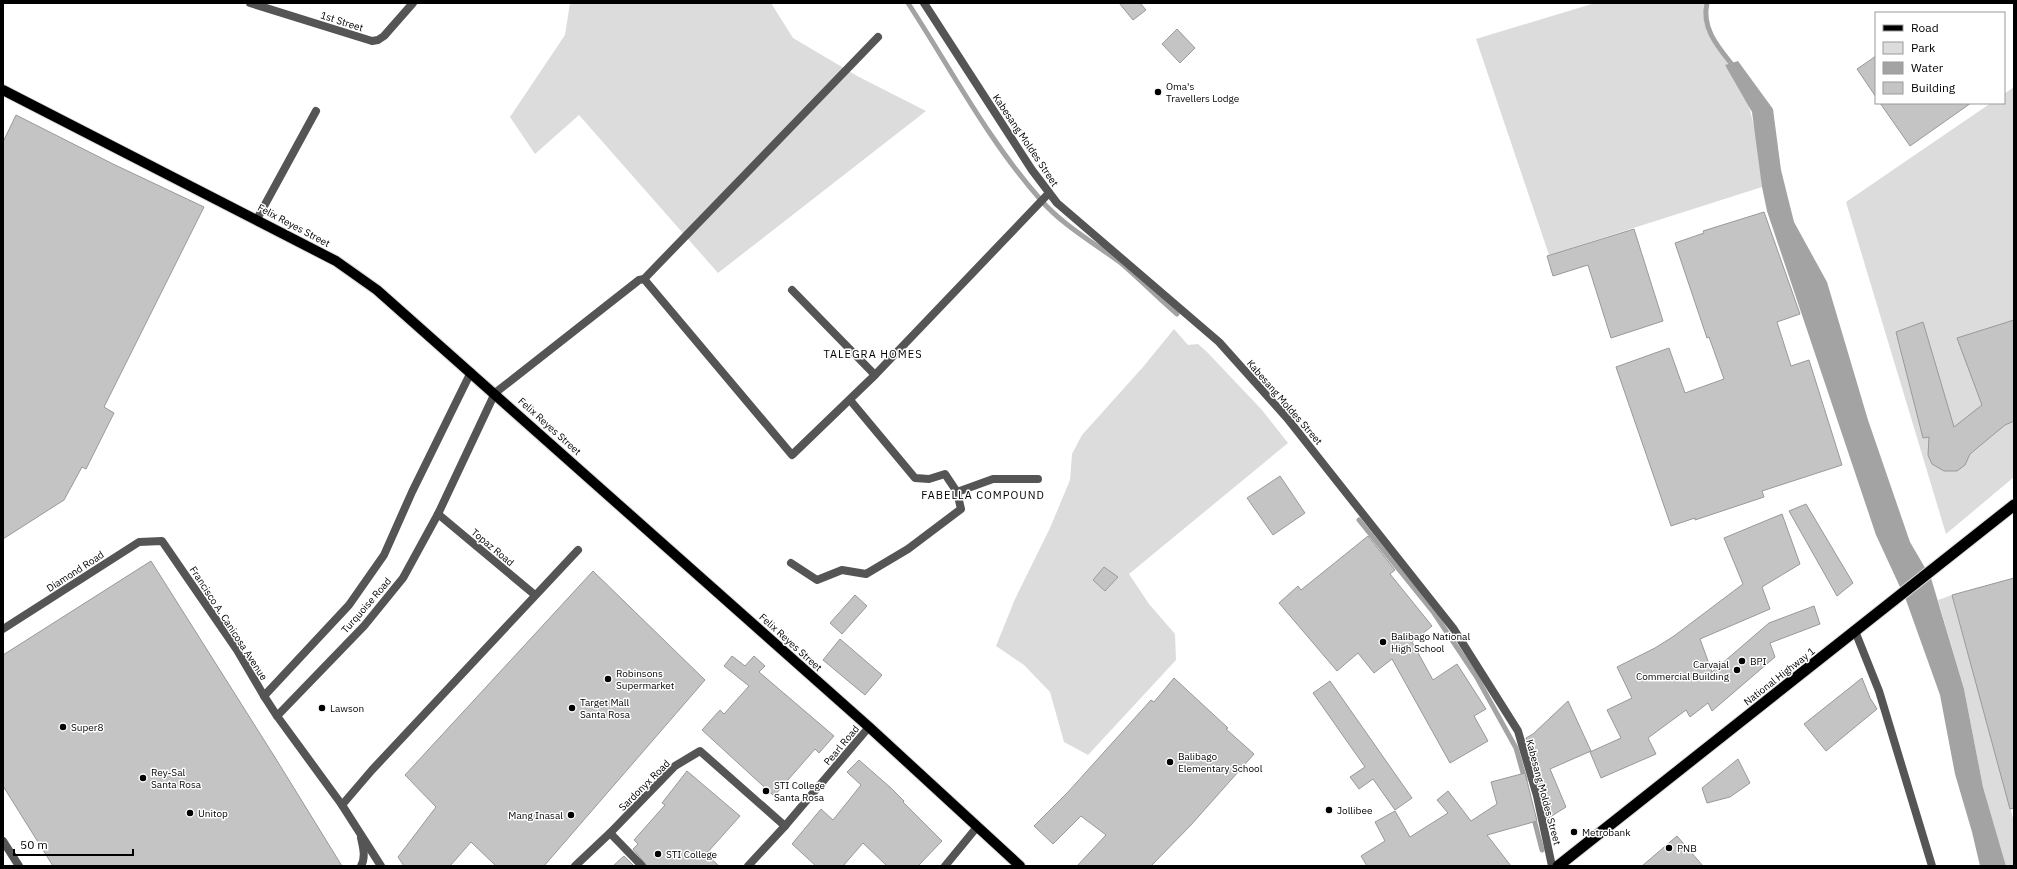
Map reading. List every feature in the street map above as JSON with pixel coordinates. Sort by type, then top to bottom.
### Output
[{"type":"highway","name":"National Highway 1","points":[[1558,866],[1855,631],[1902,592],[2014,505]]},
{"type":"main road","name":"Felix Reyes Street","points":[[3,90],[257,219],[336,261],[377,290],[495,393],[869,727],[1020,866]]},
{"type":"street","name":"1st Street","points":[[250,3],[372,41],[378,40],[384,36],[413,3]]},
{"type":"street","name":"Kabesang Moldes Street","points":[[924,3],[1048,195],[1219,342],[1287,418],[1453,628],[1518,731],[1537,796],[1552,866]]},
{"type":"street","points":[[495,393],[639,280],[644,279],[878,37]]},
{"type":"street","points":[[257,219],[316,111]]},
{"type":"street","points":[[644,279],[791,455],[793,455],[875,375],[1048,195]]},
{"type":"street","points":[[792,290],[875,375]]},
{"type":"street","name":"Turquoise Road","points":[[264,696],[349,605],[384,555],[412,492],[471,372]]},
{"type":"street","name":"Turquoise Road","points":[[277,716],[364,626],[403,578],[438,514],[495,393]]},
{"type":"street","points":[[791,562],[818,580],[842,570],[866,574],[908,549],[961,509],[957,492],[945,474],[929,479],[915,478],[850,400]]},
{"type":"street","points":[[957,492],[993,479],[1038,479]]},
{"type":"street","name":"Topaz Road","points":[[438,514],[452,524],[535,596]]},
{"type":"street","name":"Francisco A. Canicosa Avenue","points":[[162,541],[237,650],[277,716]]},
{"type":"street","name":"Diamond Road","points":[[3,629],[139,542],[162,541]]},
{"type":"street","points":[[342,805],[372,770],[578,550]]},
{"type":"street","points":[[1855,631],[1879,691],[1932,866]]},
{"type":"street","points":[[277,716],[342,805],[381,866]]},
{"type":"street","name":"Pearl Road","points":[[748,866],[786,826],[869,727]]},
{"type":"street","name":"Sardonyx Road","points":[[575,866],[676,766],[700,751],[786,826]]},
{"type":"street","points":[[945,866],[977,827]]},
{"type":"street","points":[[360,832],[364,852],[364,862],[361,866]]},
{"type":"street","points":[[610,833],[642,866]]},
{"type":"street","points":[[3,841],[19,866]]},
{"type":"green space","points":[[570,3],[771,3],[793,38],[859,77],[926,111],[718,273],[579,115],[535,154],[510,117],[565,35]]},
{"type":"green space","points":[[1595,3],[1707,3],[1705,13],[1708,29],[1731,63],[1745,93],[1759,155],[1762,187],[1549,255],[1476,39]]},
{"type":"green space","points":[[2014,87],[2014,477],[1946,534],[1846,202],[1990,104],[2005,104],[2005,93]]},
{"type":"green space","points":[[1174,329],[1188,345],[1198,344],[1207,352],[1262,410],[1288,443],[1129,574],[1149,604],[1175,634],[1176,660],[1088,755],[1064,742],[1050,692],[1024,665],[996,646],[1015,599],[1050,528],[1070,480],[1072,454],[1082,435],[1143,367]]},
{"type":"green space","points":[[1952,595],[2014,822],[2014,866],[2006,866],[1983,787],[1964,689],[1938,600]]},
{"type":"water","points":[[1738,61],[1773,109],[1781,170],[1794,222],[1827,282],[1868,420],[1910,542],[1931,578],[1964,689],[1983,787],[2006,866],[1980,866],[1955,774],[1940,695],[1906,600],[1876,535],[1767,211],[1762,187],[1752,112],[1725,65]]},
{"type":"building","points":[[1119,3],[1140,3],[1146,10],[1133,20]]},
{"type":"building","points":[[1177,29],[1195,48],[1180,63],[1162,44]]},
{"type":"building","points":[[1875,57],[1875,96],[1857,69]]},
{"type":"building","points":[[1881,104],[1970,104],[1910,146]]},
{"type":"building","points":[[16,115],[113,164],[204,207],[104,407],[114,413],[86,469],[82,467],[64,500],[3,539],[3,142]]},
{"type":"building","points":[[1764,212],[1800,314],[1777,322],[1791,366],[1809,360],[1842,465],[1762,491],[1764,497],[1695,520],[1695,518],[1671,526],[1616,367],[1669,348],[1685,393],[1724,379],[1709,337],[1707,338],[1675,243],[1704,233],[1703,231]]},
{"type":"building","points":[[1634,229],[1663,321],[1611,338],[1588,265],[1553,276],[1547,256]]},
{"type":"building","points":[[2014,320],[2014,421],[2005,425],[1970,454],[1965,465],[1957,471],[1944,471],[1932,464],[1928,455],[1929,437],[1923,438],[1896,332],[1923,322],[1954,427],[1982,405],[1957,338]]},
{"type":"building","points":[[1280,476],[1305,513],[1273,535],[1247,498]]},
{"type":"building","points":[[1806,504],[1853,583],[1837,596],[1789,511]]},
{"type":"building","points":[[1782,514],[1800,564],[1762,587],[1770,609],[1700,639],[1712,672],[1769,623],[1814,606],[1820,624],[1770,643],[1775,657],[1712,711],[1708,703],[1690,717],[1686,710],[1648,738],[1656,754],[1601,778],[1590,752],[1621,738],[1607,710],[1632,698],[1617,667],[1655,648],[1674,636],[1743,584],[1724,538]]},
{"type":"building","name":"Balibago National High School","points":[[1368,536],[1395,570],[1390,574],[1432,626],[1412,642],[1433,680],[1457,664],[1486,709],[1474,716],[1488,741],[1450,763],[1392,659],[1374,673],[1358,653],[1337,671],[1279,603],[1298,586],[1301,590]]},
{"type":"building","points":[[151,561],[342,866],[53,866],[3,786],[3,655]]},
{"type":"building","points":[[1104,567],[1118,577],[1105,591],[1093,580]]},
{"type":"building","name":"Target Mall Santa Rosa","points":[[593,571],[705,680],[544,866],[496,866],[471,842],[450,866],[404,866],[398,857],[436,807],[405,775]]},
{"type":"building","points":[[2014,578],[2014,808],[2010,809],[1952,595]]},
{"type":"building","points":[[855,595],[867,606],[842,634],[830,623]]},
{"type":"building","points":[[840,639],[882,675],[865,695],[823,660]]},
{"type":"building","points":[[732,656],[745,666],[754,656],[765,666],[759,672],[834,736],[819,753],[815,749],[774,796],[702,730],[720,710],[724,714],[749,686],[724,666]]},
{"type":"building","name":"Balibago Elementary School","points":[[1174,678],[1254,754],[1191,825],[1151,866],[1077,866],[1106,835],[1081,816],[1053,844],[1034,826],[1068,792],[1151,700],[1154,702]]},
{"type":"building","points":[[1862,678],[1870,698],[1877,709],[1826,751],[1804,724]]},
{"type":"building","points":[[1330,681],[1412,798],[1395,810],[1373,779],[1359,789],[1350,777],[1365,767],[1313,693]]},
{"type":"building","points":[[1568,701],[1591,751],[1550,769],[1566,807],[1547,819],[1526,738],[1533,734]]},
{"type":"building","points":[[1738,759],[1750,783],[1730,797],[1707,803],[1702,788]]},
{"type":"building","points":[[859,760],[891,788],[942,841],[918,866],[887,866],[863,843],[843,866],[816,866],[792,844],[821,809],[833,820],[861,785],[847,772]]},
{"type":"building","points":[[687,771],[740,816],[706,854],[719,866],[647,866],[633,849],[638,844],[634,840],[665,805],[662,803]]},
{"type":"building","points":[[1525,773],[1537,821],[1487,835],[1511,866],[1367,866],[1361,856],[1385,841],[1375,822],[1395,811],[1410,837],[1448,813],[1437,800],[1448,791],[1471,821],[1497,804],[1491,782]]},
{"type":"building","points":[[1677,836],[1703,866],[1642,866]]},
{"type":"building","points":[[624,856],[634,866],[613,866]]},
{"type":"waterway","points":[[908,3],[1003,153],[1040,199],[1068,225],[1121,263],[1177,314]]},
{"type":"waterway","points":[[1707,3],[1706,12],[1709,30],[1717,45],[1734,67]]},
{"type":"waterway","points":[[1359,520],[1434,613],[1476,676],[1516,748],[1525,780]]},
{"type":"waterway","points":[[1533,815],[1542,850]]},
{"type":"place","name":"Oma's Travellers Lodge","points":[[1158,92]]},
{"type":"place","name":"Balibago National High School","points":[[1383,642]]},
{"type":"place","name":"BPI","points":[[1742,661]]},
{"type":"place","name":"Carvajal Commercial Building","points":[[1737,670]]},
{"type":"place","name":"Robinsons Supermarket","points":[[608,679]]},
{"type":"place","name":"Lawson","points":[[322,708]]},
{"type":"place","name":"Target Mall Santa Rosa","points":[[572,708]]},
{"type":"place","name":"Super8","points":[[63,727]]},
{"type":"place","name":"Balibago Elementary School","points":[[1170,762]]},
{"type":"place","name":"Rey-Sal Santa Rosa","points":[[143,778]]},
{"type":"place","name":"STI College Santa Rosa","points":[[766,791]]},
{"type":"place","name":"Jollibee","points":[[1329,810]]},
{"type":"place","name":"Unitop","points":[[190,813]]},
{"type":"place","name":"Mang Inasal","points":[[571,815]]},
{"type":"place","name":"Metrobank","points":[[1574,832]]},
{"type":"place","name":"PNB","points":[[1669,848]]},
{"type":"place","name":"STI College","points":[[658,854]]},
{"type":"district","name":"TALEGRA HOMES","points":[[873,354]]},
{"type":"district","name":"FABELLA COMPOUND","points":[[983,495]]}]
